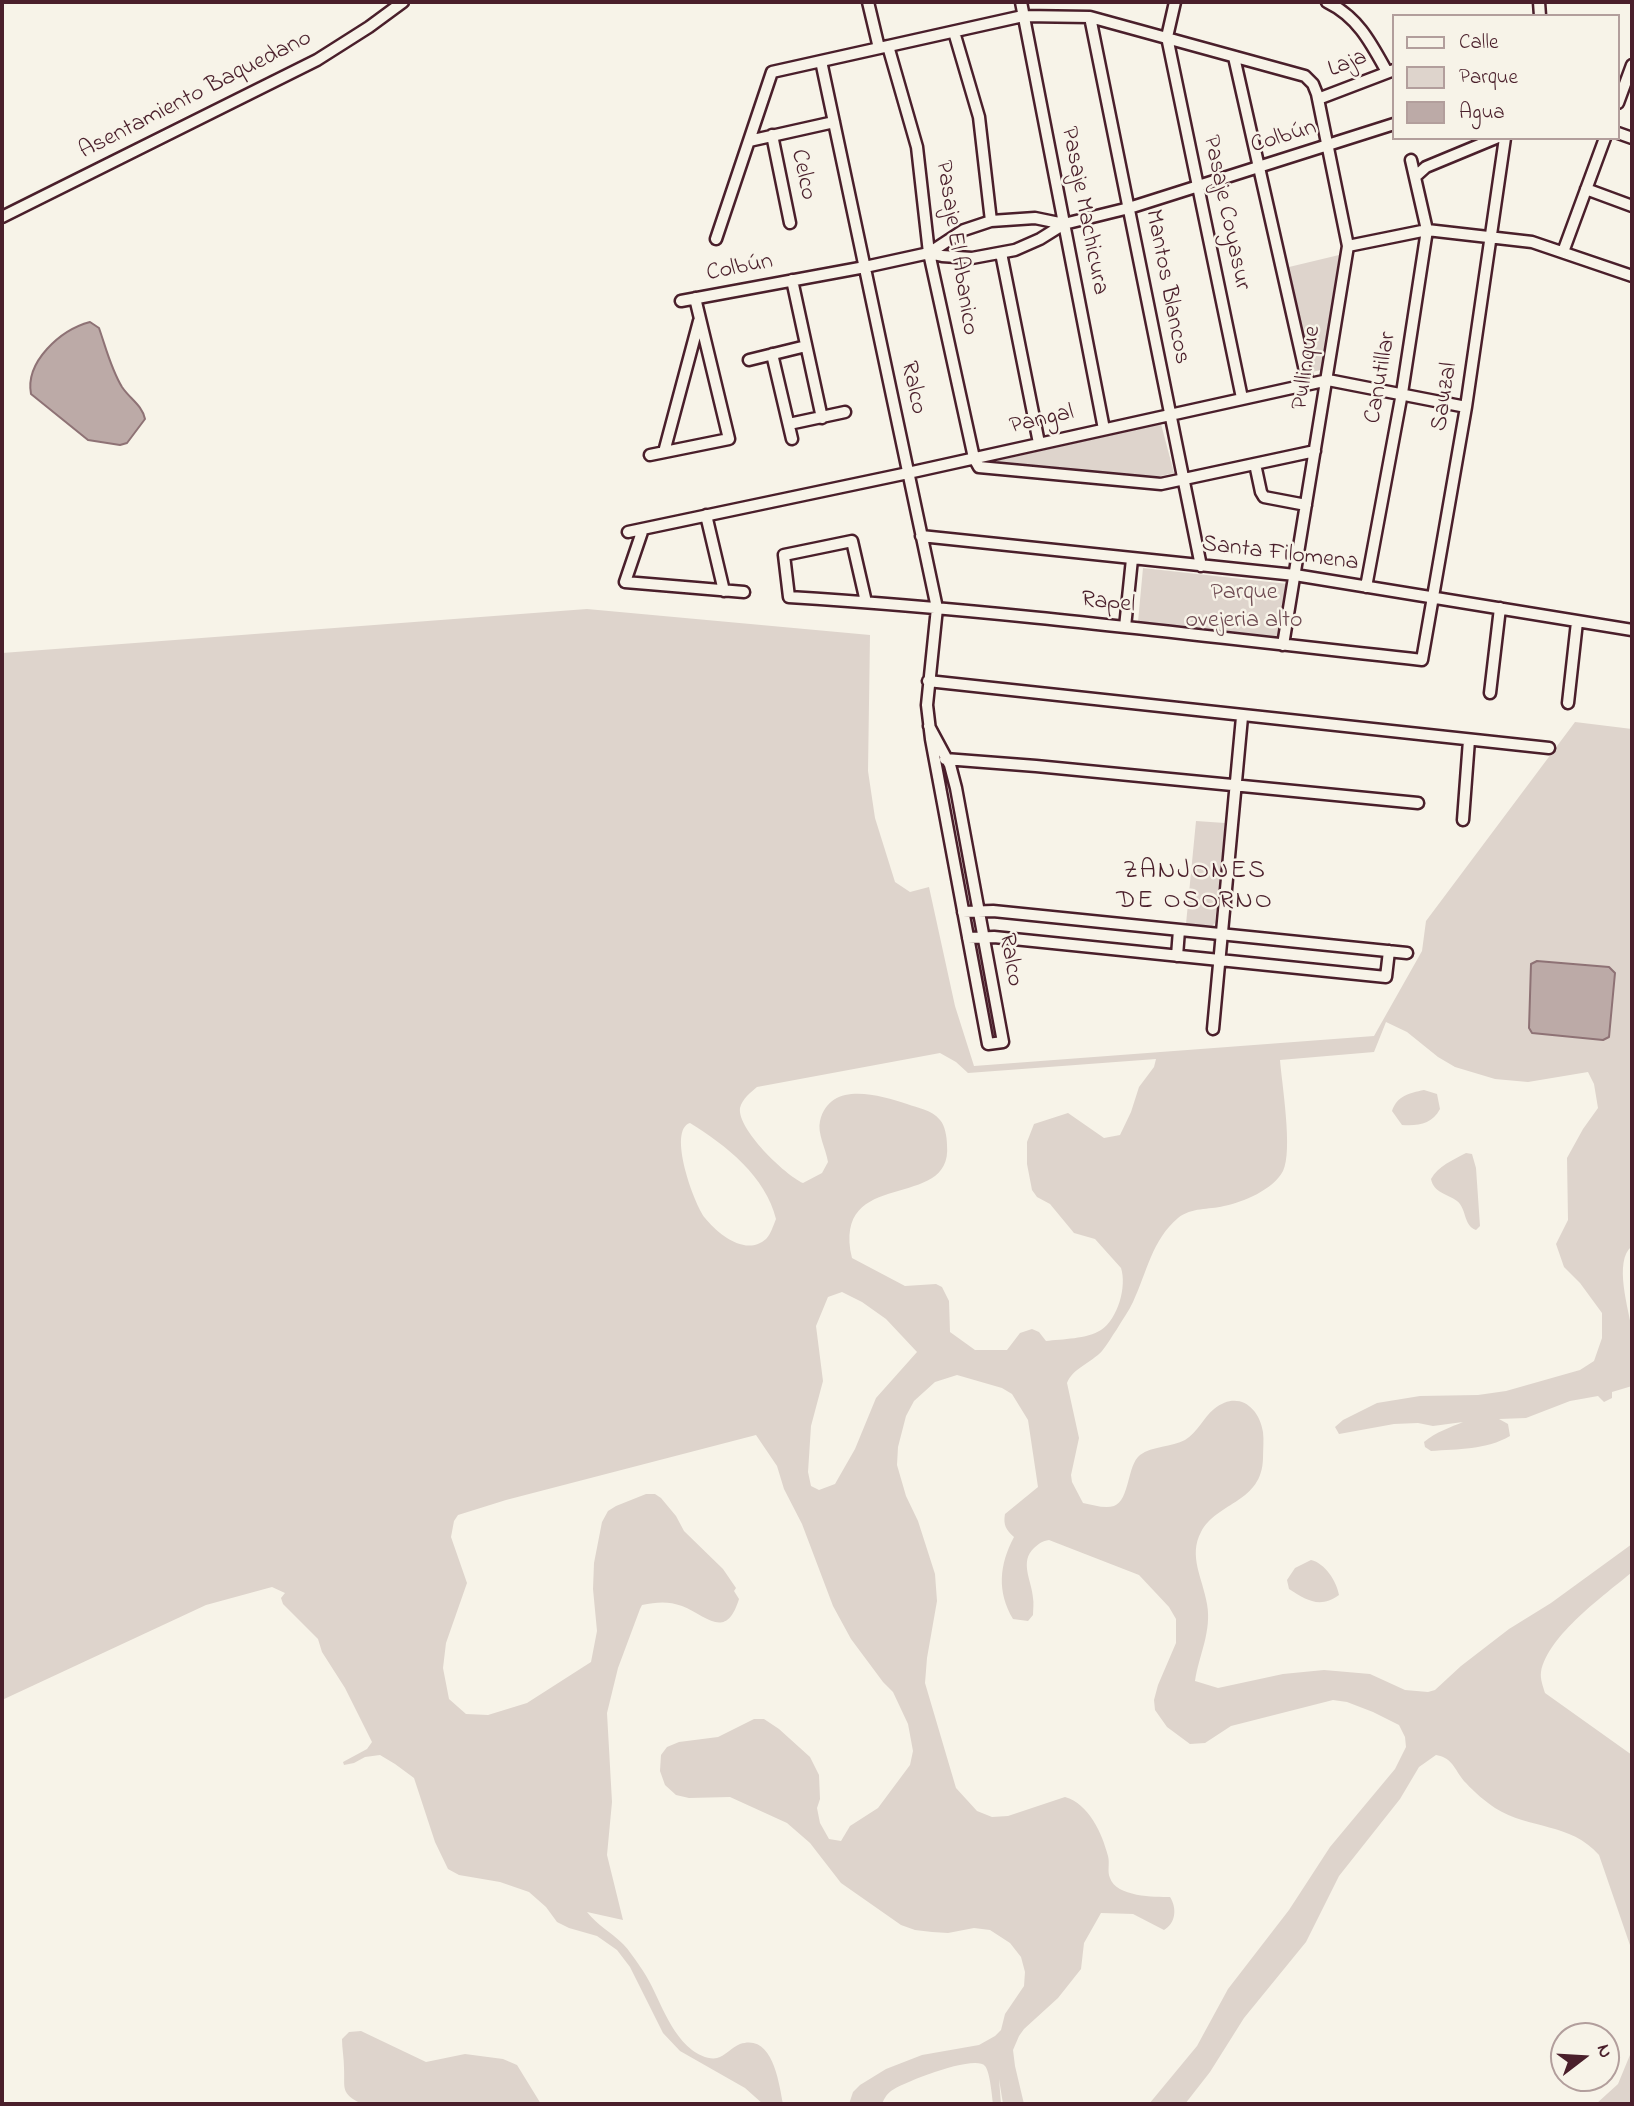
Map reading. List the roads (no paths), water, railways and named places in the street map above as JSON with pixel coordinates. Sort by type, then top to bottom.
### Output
[{"type":"street","name":"Asentamiento Baquedano","points":[[2,217],[317,60],[403,2]]},
{"type":"street","name":"Pasaje El Abanico","points":[[868,2],[917,147],[929,253],[974,458]]},
{"type":"street","name":"Pasaje Machicura","points":[[1021,2],[1104,429]]},
{"type":"street","points":[[1167,37],[1175,2]]},
{"type":"street","points":[[1327,2],[1341,9],[1357,23],[1390,71]]},
{"type":"street","points":[[716,239],[772,72],[1023,16],[1090,17],[1299,73],[1313,84],[1318,99]]},
{"type":"street","name":"Mantos Blancos","points":[[1090,17],[1201,566]]},
{"type":"street","points":[[954,32],[979,117],[991,221]]},
{"type":"street","name":"Pasaje Coyasur","points":[[1167,37],[1242,398]]},
{"type":"street","points":[[1234,57],[1308,384]]},
{"type":"street","name":"Ralco","points":[[821,61],[937,608],[927,713],[929,726],[935,760],[963,912],[988,1044],[1003,1042],[956,788],[947,759],[929,726]]},
{"type":"street","points":[[1620,98],[1632,65]]},
{"type":"street","name":"Laja","points":[[1318,99],[1390,71]]},
{"type":"street","name":"Pullinque","points":[[1283,645],[1348,246],[1318,99]]},
{"type":"street","points":[[749,141],[834,122]]},
{"type":"street","name":"Colbún","points":[[929,253],[957,258],[1001,253],[1040,239],[1064,224],[1129,208],[1392,125]]},
{"type":"street","name":"Celco","points":[[772,135],[790,223]]},
{"type":"street","points":[[1416,176],[1426,167],[1491,140]]},
{"type":"street","name":"Sauzal","points":[[1422,660],[1466,407],[1505,140]]},
{"type":"street","points":[[1563,252],[1604,140]]},
{"type":"street","name":"Canutillar","points":[[1366,586],[1402,393],[1427,230],[1411,160]]},
{"type":"street","points":[[1586,189],[1632,206]]},
{"type":"street","name":"Colbún","points":[[681,301],[929,253],[964,230],[991,221],[1035,218],[1064,224]]},
{"type":"street","points":[[1348,246],[1427,230],[1532,242],[1632,276]]},
{"type":"street","points":[[1001,253],[1039,443]]},
{"type":"street","points":[[792,280],[822,418]]},
{"type":"street","points":[[650,455],[729,439],[695,299]]},
{"type":"street","points":[[664,452],[700,318]]},
{"type":"street","points":[[749,360],[806,346]]},
{"type":"street","points":[[772,354],[792,439]]},
{"type":"street","name":"Pangal","points":[[628,532],[1328,380],[1466,407]]},
{"type":"street","points":[[789,424],[845,412]]},
{"type":"street","points":[[974,458],[979,467],[1161,484],[1315,451]]},
{"type":"street","points":[[1255,464],[1264,497],[1306,505]]},
{"type":"street","points":[[706,515],[724,591]]},
{"type":"street","points":[[643,529],[625,582],[744,592]]},
{"type":"street","name":"Santa Filomena","points":[[921,536],[1295,575],[1632,630]]},
{"type":"street","name":"Rapel","points":[[866,602],[852,541],[784,555],[789,597],[937,608],[1422,660]]},
{"type":"street","points":[[1125,627],[1132,559]]},
{"type":"street","points":[[1490,693],[1500,608]]},
{"type":"street","points":[[1568,704],[1577,622]]},
{"type":"street","points":[[928,681],[1242,717],[1549,748]]},
{"type":"street","points":[[1213,1029],[1242,717]]},
{"type":"street","points":[[1464,820],[1469,740]]},
{"type":"street","points":[[935,760],[1236,784],[1418,803]]},
{"type":"street","points":[[963,912],[978,911],[1407,953]]},
{"type":"street","points":[[1177,956],[1179,930]]},
{"type":"street","points":[[968,938],[983,937],[1386,977],[1389,951]]},
{"type":"water","points":[[90,322],[99,328],[118,380],[145,419],[127,443],[120,445],[88,440],[31,394],[33,370],[47,349],[67,332]]},
{"type":"water","points":[[1537,961],[1609,967],[1615,973],[1609,1037],[1603,1040],[1532,1033],[1529,1028],[1531,964]]},
{"type":"district","name":"ZANJONES DE OSORNO","points":[[1195,888]]},
{"type":"park label","name":"Parque ovejeria alto","points":[[1244,608]]}]
